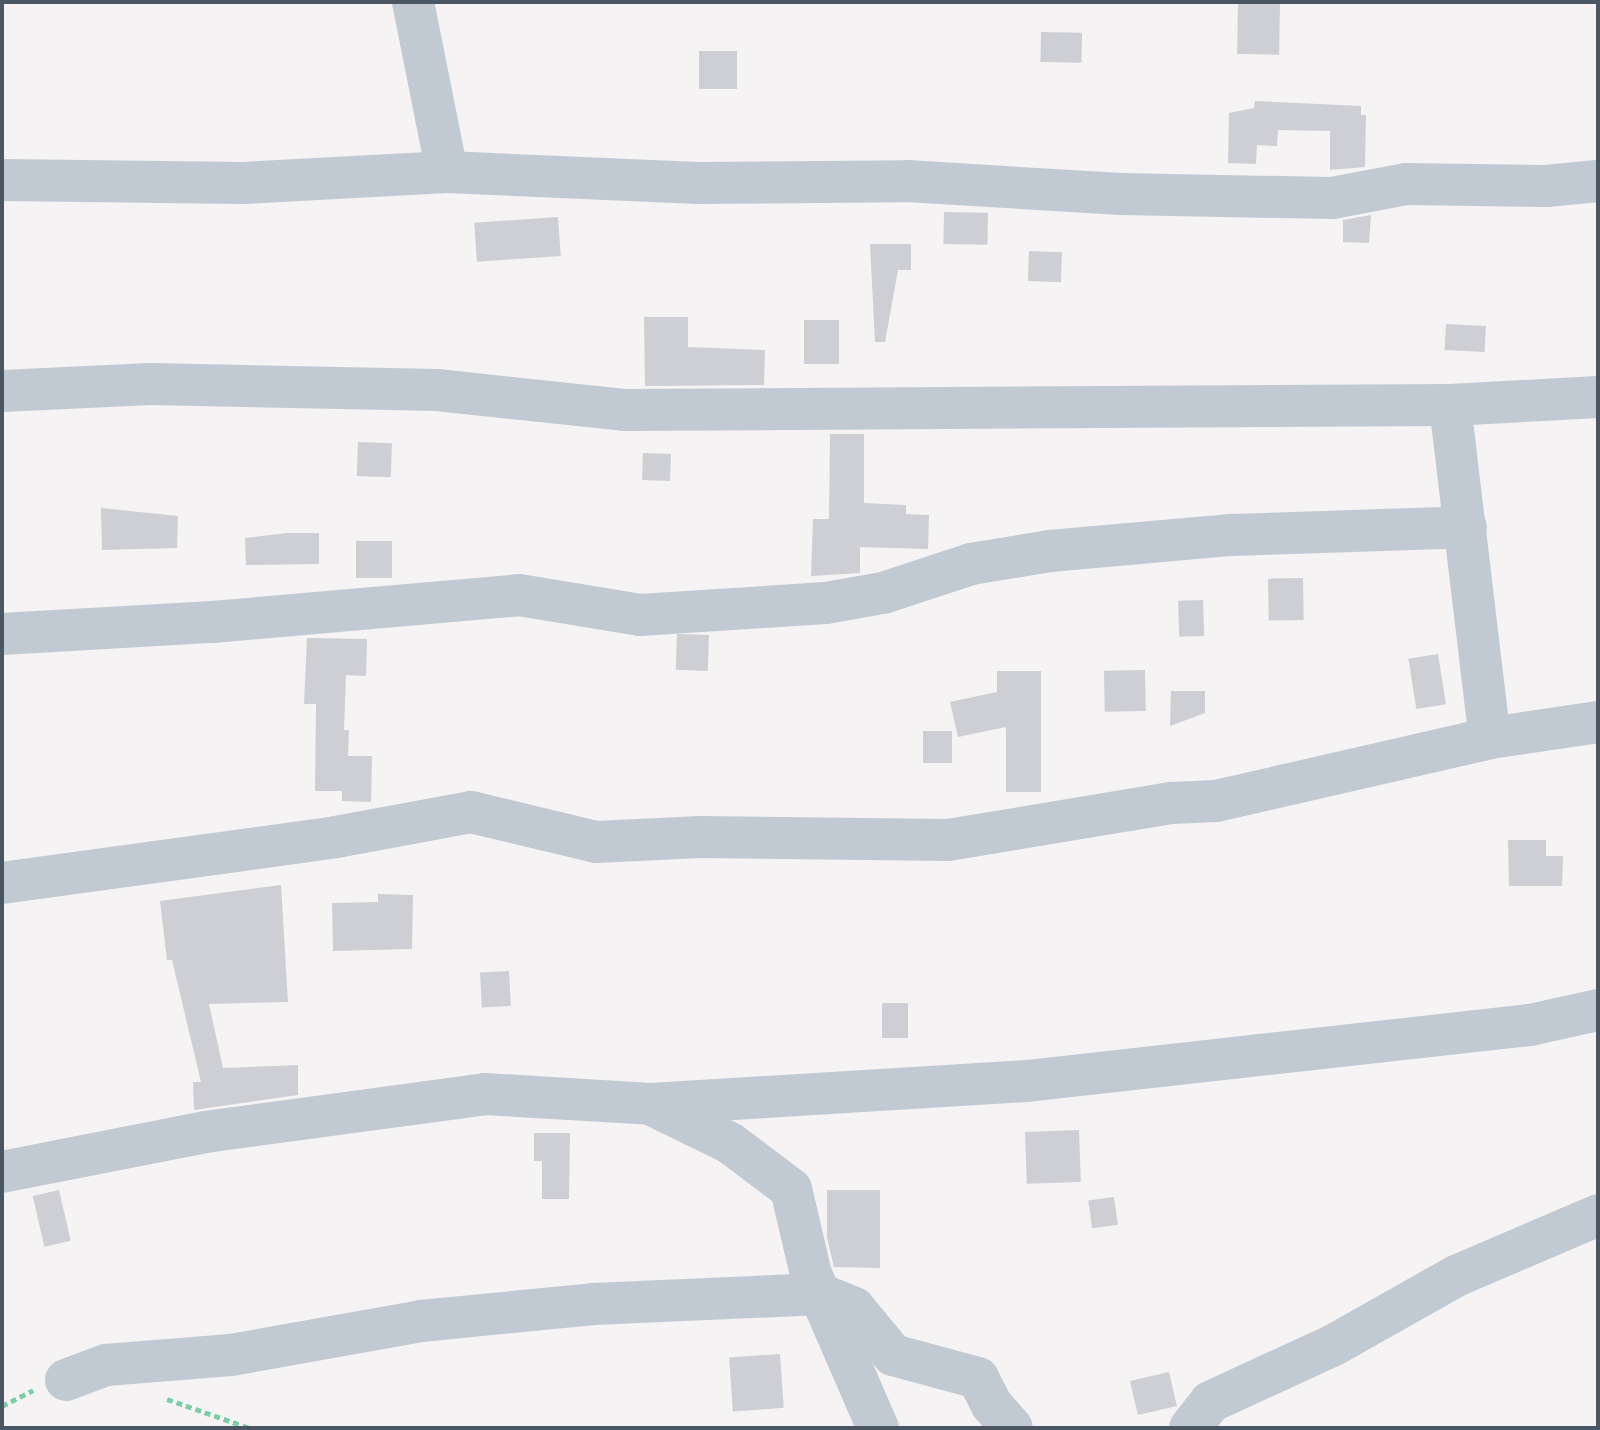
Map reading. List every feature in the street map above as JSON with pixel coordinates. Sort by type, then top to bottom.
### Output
[{"type":"street","points":[[413,2],[447,172]]},
{"type":"street","points":[[2,180],[243,183],[447,172],[698,183],[921,181],[1121,194],[1332,198],[1406,184],[1546,186],[1598,181]]},
{"type":"street","points":[[2,391],[151,384],[437,390],[624,410],[1450,405],[1598,397]]},
{"type":"street","points":[[1450,405],[1490,738]]},
{"type":"street","points":[[2,634],[213,622],[519,595],[640,615],[826,603],[883,593],[971,564],[1050,551],[1231,535],[1466,527]]},
{"type":"street","points":[[2,883],[336,837],[471,812],[596,842],[700,837],[948,840],[1171,803],[1216,801],[1490,738],[1598,722]]},
{"type":"street","points":[[2,1172],[205,1132],[485,1094],[651,1104],[1027,1081],[1530,1025],[1598,1010]]},
{"type":"street","points":[[651,1104],[730,1143],[791,1189],[820,1294],[878,1428]]},
{"type":"street","points":[[1190,1428],[1210,1402],[1332,1346],[1456,1276],[1598,1215]]},
{"type":"street","points":[[66,1380],[106,1365],[231,1355],[421,1321],[636,1301],[820,1294],[854,1308],[893,1355],[978,1378],[992,1405],[1012,1428]]},
{"type":"building","points":[[1238,3],[1280,4],[1279,55],[1237,54]]},
{"type":"building","points":[[1041,32],[1082,33],[1081,63],[1040,62]]},
{"type":"building","points":[[699,51],[737,51],[737,89],[699,89]]},
{"type":"building","points":[[1255,101],[1361,106],[1361,115],[1366,115],[1365,167],[1330,170],[1330,131],[1278,130],[1277,146],[1257,145],[1256,164],[1228,163],[1229,113],[1254,108]]},
{"type":"building","points":[[944,212],[988,213],[987,245],[943,244]]},
{"type":"building","points":[[1371,215],[1369,243],[1343,242],[1343,220]]},
{"type":"building","points":[[558,217],[561,256],[477,262],[474,223]]},
{"type":"building","points":[[870,244],[911,244],[911,270],[898,270],[885,342],[875,342]]},
{"type":"building","points":[[1029,251],[1062,252],[1061,282],[1028,281]]},
{"type":"building","points":[[644,317],[688,317],[688,347],[765,350],[764,385],[645,386]]},
{"type":"building","points":[[804,320],[839,320],[839,364],[804,364]]},
{"type":"building","points":[[1446,324],[1486,326],[1485,352],[1445,350]]},
{"type":"building","points":[[830,434],[864,434],[864,503],[906,505],[906,514],[929,515],[928,549],[860,547],[860,573],[811,576],[813,519],[829,519]]},
{"type":"building","points":[[358,442],[392,443],[391,477],[357,476]]},
{"type":"building","points":[[643,453],[671,454],[670,481],[642,480]]},
{"type":"building","points":[[101,508],[178,516],[177,548],[102,550]]},
{"type":"building","points":[[319,533],[319,564],[246,565],[245,538]]},
{"type":"building","points":[[356,541],[392,541],[392,578],[356,578]]},
{"type":"building","points":[[1303,578],[1304,620],[1269,621],[1268,579]]},
{"type":"building","points":[[1203,600],[1204,636],[1179,637],[1178,601]]},
{"type":"building","points":[[677,634],[709,635],[708,671],[676,670]]},
{"type":"building","points":[[307,638],[367,639],[366,676],[346,675],[344,730],[349,730],[348,756],[372,756],[371,802],[342,801],[342,791],[315,791],[316,704],[304,704]]},
{"type":"building","points":[[1438,654],[1446,704],[1416,709],[1408,659]]},
{"type":"building","points":[[1145,670],[1146,711],[1105,712],[1104,671]]},
{"type":"building","points":[[997,671],[1041,671],[1041,792],[1006,792],[1006,727],[958,737],[950,702],[997,692]]},
{"type":"building","points":[[1171,691],[1205,691],[1205,713],[1170,726]]},
{"type":"building","points":[[923,731],[952,731],[952,763],[923,763]]},
{"type":"building","points":[[1508,840],[1546,840],[1546,856],[1563,856],[1562,886],[1509,886]]},
{"type":"building","points":[[281,885],[288,1002],[209,1004],[223,1068],[298,1065],[298,1095],[194,1110],[193,1082],[201,1082],[172,960],[167,960],[160,901]]},
{"type":"building","points":[[378,894],[413,895],[412,949],[333,951],[332,903],[378,902]]},
{"type":"building","points":[[509,971],[511,1006],[482,1007],[480,973]]},
{"type":"building","points":[[882,1003],[908,1003],[908,1038],[882,1038]]},
{"type":"building","points":[[1079,1130],[1081,1182],[1027,1184],[1025,1132]]},
{"type":"building","points":[[534,1133],[570,1133],[569,1199],[542,1199],[542,1161],[534,1161]]},
{"type":"building","points":[[59,1190],[71,1241],[44,1247],[33,1196]]},
{"type":"building","points":[[827,1190],[880,1190],[880,1268],[834,1267],[827,1238]]},
{"type":"building","points":[[1114,1197],[1118,1225],[1092,1228],[1088,1201]]},
{"type":"building","points":[[780,1354],[784,1408],[733,1411],[729,1358]]},
{"type":"building","points":[[1169,1372],[1177,1406],[1138,1415],[1130,1381]]}]
